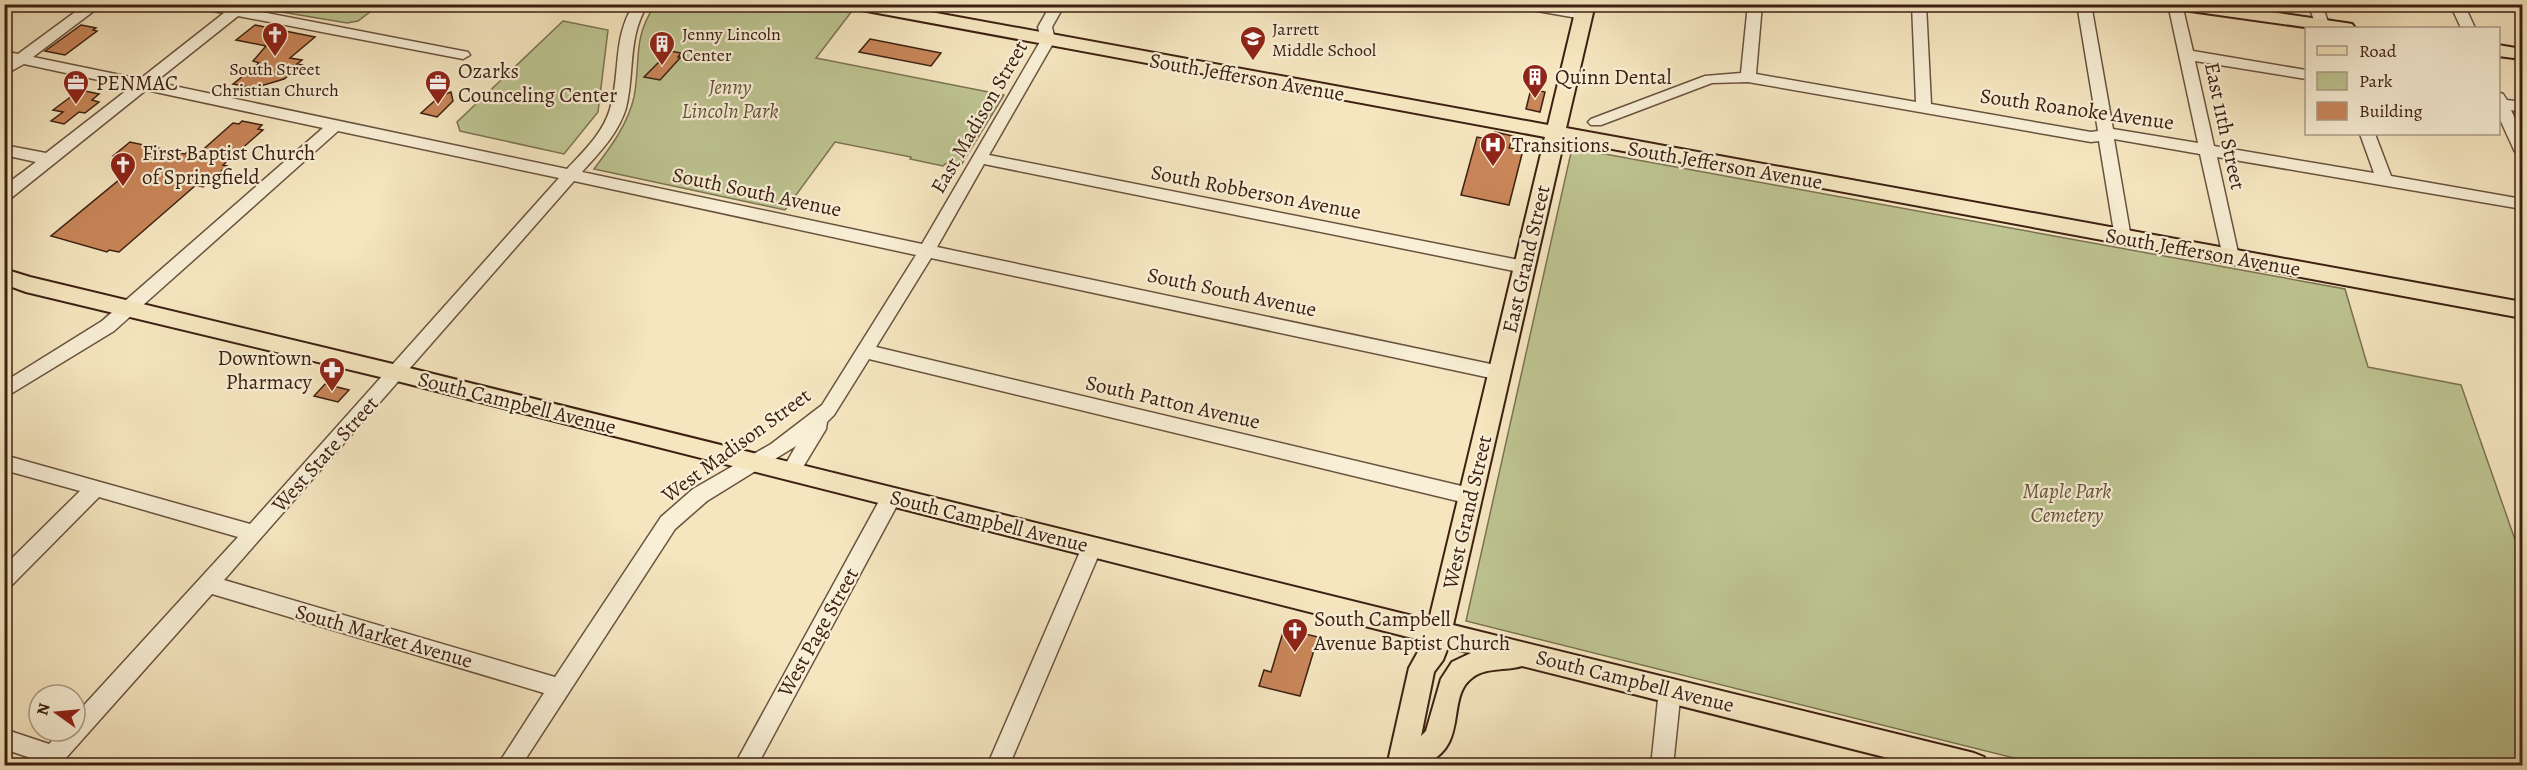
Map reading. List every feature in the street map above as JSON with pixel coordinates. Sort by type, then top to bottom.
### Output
[{"type":"main road","name":"South Jefferson Avenue","points":[[856,4],[2523,310]]},
{"type":"main road","points":[[2176,4],[2338,27]]},
{"type":"main road","name":"East Grand Street","points":[[1500,373],[1584,10]]},
{"type":"main road","points":[[2500,50],[2523,54]]},
{"type":"main road","name":"South Campbell Avenue","points":[[4,276],[26,284],[397,373],[891,498],[1092,546],[1436,642],[1526,654],[1974,765]]},
{"type":"main road","name":"West Grand Street","points":[[1401,765],[1422,668],[1436,642],[1500,373]]},
{"type":"main road","name":"West Grand Street","points":[[1423,758],[1440,676],[1436,642]]},
{"type":"main road","points":[[1423,758],[1438,738],[1450,687],[1461,670],[1480,661],[1526,654]]},
{"type":"street","points":[[4,71],[96,4]]},
{"type":"street","points":[[197,4],[240,8],[463,55]]},
{"type":"street","name":"West State Street","points":[[87,718],[573,176],[606,135],[619,105],[627,34],[632,16],[641,4]]},
{"type":"street","name":"East Madison Street","points":[[925,250],[1048,40],[1045,27],[1058,4]]},
{"type":"street","points":[[1520,4],[1584,10]]},
{"type":"street","points":[[1748,77],[1755,4]]},
{"type":"street","points":[[1919,4],[1924,107]]},
{"type":"street","points":[[2084,4],[2123,238]]},
{"type":"street","name":"East 11th Street","points":[[2176,4],[2231,257]]},
{"type":"street","points":[[2315,4],[2322,25]]},
{"type":"street","points":[[2457,4],[2468,27]]},
{"type":"street","points":[[4,195],[240,8]]},
{"type":"street","name":"South South Avenue","points":[[4,55],[1500,373]]},
{"type":"street","points":[[2188,55],[2305,74]]},
{"type":"street","name":"South Roanoke Avenue","points":[[1596,122],[1710,79],[1748,77],[2091,137],[2117,134],[2523,204]]},
{"type":"street","points":[[2500,101],[2523,107]]},
{"type":"street","points":[[2500,101],[2523,150]]},
{"type":"street","points":[[4,391],[92,337],[130,308],[335,125]]},
{"type":"street","points":[[2368,135],[2384,179]]},
{"type":"street","points":[[4,150],[49,159]]},
{"type":"street","name":"South Robberson Avenue","points":[[979,158],[1524,267]]},
{"type":"street","name":"West Madison Street","points":[[508,765],[669,523],[700,495],[806,429],[828,410],[925,250]]},
{"type":"street","name":"South Patton Avenue","points":[[865,351],[1470,496]]},
{"type":"street","points":[[790,472],[828,410]]},
{"type":"street","points":[[4,462],[254,533]]},
{"type":"street","points":[[4,580],[96,488]]},
{"type":"street","name":"West Page Street","points":[[745,765],[891,498]]},
{"type":"street","points":[[998,765],[1092,546]]},
{"type":"street","name":"South Market Avenue","points":[[208,584],[560,688]]},
{"type":"street","points":[[1662,765],[1670,690]]},
{"type":"street","points":[[4,739],[41,752],[49,764]]},
{"type":"street","name":"West State Street","points":[[49,764],[66,743]]},
{"type":"green space","points":[[262,4],[379,5],[358,21],[347,23],[264,9]]},
{"type":"green space","name":"Jenny Lincoln Park","points":[[816,4],[852,11],[816,58],[1004,95],[960,167],[945,164],[943,166],[910,159],[911,157],[835,142],[785,210],[594,169],[618,135],[631,107],[636,84],[640,39],[655,5]]},
{"type":"green space","points":[[563,21],[608,30],[598,112],[564,154],[460,131],[457,122]]},
{"type":"green space","name":"Maple Park Cemetery","points":[[1572,148],[2345,289],[2368,367],[2461,385],[2522,555],[2522,765],[2042,765],[1466,621]]},
{"type":"building","points":[[81,25],[96,28],[93,30],[97,31],[65,55],[45,51]]},
{"type":"building","name":"South Street Christian Church","points":[[255,25],[315,37],[290,58],[302,60],[297,64],[302,65],[284,79],[254,88],[233,84],[259,63],[253,61],[266,46],[236,40]]},
{"type":"building","points":[[870,39],[941,53],[931,66],[859,52]]},
{"type":"building","name":"Jenny Lincoln Center","points":[[670,51],[681,53],[678,57],[681,57],[660,80],[644,77]]},
{"type":"building","name":"Quinn Dental","points":[[1531,89],[1545,92],[1540,112],[1526,109]]},
{"type":"building","name":"PENMAC","points":[[80,90],[99,94],[92,100],[99,102],[85,113],[79,112],[64,124],[51,121],[63,112],[53,110]]},
{"type":"building","name":"Ozarks Counceling Center","points":[[451,92],[453,101],[437,117],[421,113],[440,96]]},
{"type":"building","name":"First Baptist Church of Springfield","points":[[242,121],[262,125],[258,129],[263,130],[223,165],[227,166],[203,187],[196,185],[119,252],[109,250],[107,252],[51,236],[131,170],[111,165],[120,158],[113,156],[130,142],[185,154],[188,151],[198,154],[233,123],[239,124]]},
{"type":"building","name":"Transitions","points":[[1495,132],[1513,136],[1509,148],[1523,150],[1509,205],[1461,195],[1477,137],[1492,140]]},
{"type":"building","name":"Downtown Pharmacy","points":[[325,384],[349,390],[338,402],[314,396]]},
{"type":"building","name":"South Campbell Avenue Baptist Church","points":[[1284,629],[1318,637],[1300,696],[1259,686],[1264,670],[1271,672]]},
{"type":"place","name":"South Street Christian Church","points":[[275,58]]},
{"type":"place","name":"Jarrett Middle School","points":[[1253,62]]},
{"type":"place","name":"Jenny Lincoln Center","points":[[662,67]]},
{"type":"place","name":"Quinn Dental","points":[[1535,100]]},
{"type":"place","name":"PENMAC","points":[[76,106]]},
{"type":"place","name":"Ozarks Counceling Center","points":[[438,106]]},
{"type":"place","name":"Transitions","points":[[1493,168]]},
{"type":"place","name":"First Baptist Church of Springfield","points":[[123,188]]},
{"type":"place","name":"Downtown Pharmacy","points":[[332,393]]},
{"type":"place","name":"South Campbell Avenue Baptist Church","points":[[1295,654]]}]
